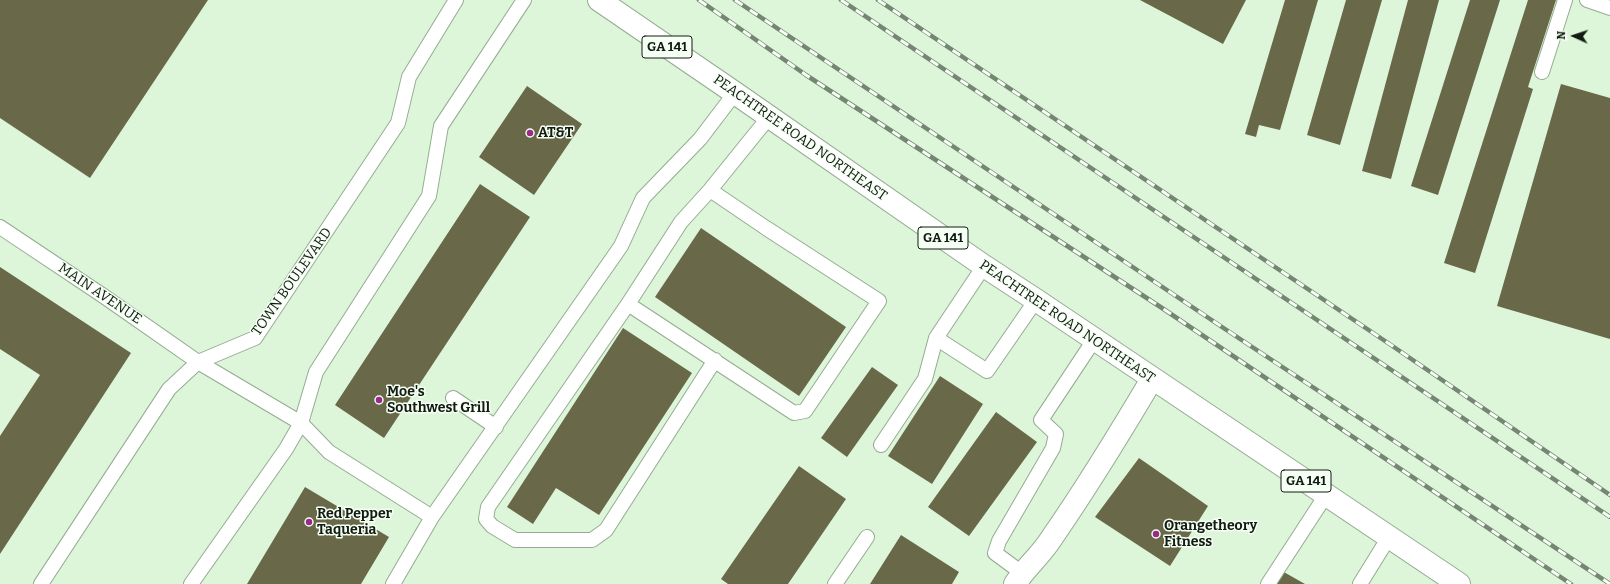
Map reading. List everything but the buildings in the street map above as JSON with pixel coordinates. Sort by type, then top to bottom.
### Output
[{"type":"main road","name":"PEACHTREE ROAD NORTHEAST","points":[[599,0],[736,93],[984,266],[1459,584]]},
{"type":"main road","points":[[1019,578],[1050,541],[1124,427],[1152,379]]},
{"type":"lane","name":"TOWN BOULEVARD","points":[[41,584],[169,388],[198,362],[255,338],[398,123],[409,77],[456,0]]},
{"type":"lane","points":[[191,584],[286,449],[301,424],[316,372],[429,196],[441,126],[524,0]]},
{"type":"lane","points":[[1542,72],[1565,0]]},
{"type":"lane","points":[[1587,0],[1610,8]]},
{"type":"lane","points":[[393,584],[432,517],[621,246],[643,198],[700,139],[736,93]]},
{"type":"lane","points":[[715,360],[606,530],[592,540],[515,540],[492,526],[486,519],[488,507],[628,304],[681,222],[710,190],[769,117]]},
{"type":"lane","points":[[628,304],[794,413],[805,411],[879,301],[710,190]]},
{"type":"lane","name":"MAIN AVENUE","points":[[0,227],[120,307],[198,362],[301,424],[329,452],[432,517]]},
{"type":"lane","points":[[881,445],[925,379],[936,338],[984,266]]},
{"type":"lane","points":[[936,338],[988,371],[1036,300]]},
{"type":"lane","points":[[1019,578],[995,553],[999,541],[1053,448],[1056,434],[1041,420],[1094,340]]},
{"type":"lane","points":[[453,398],[496,427]]},
{"type":"lane","points":[[1268,584],[1326,495]]},
{"type":"lane","points":[[835,584],[867,537]]},
{"type":"lane","points":[[1360,584],[1389,537]]},
{"type":"railway","points":[[699,0],[806,75],[1162,308],[1571,584]]},
{"type":"railway","points":[[735,0],[1222,327],[1610,584]]},
{"type":"railway","points":[[841,0],[1610,517]]},
{"type":"railway","points":[[878,0],[1388,343],[1610,495]]},
{"type":"place","name":"AT&T","points":[[530,133]]},
{"type":"place","name":"Moe's Southwest Grill","points":[[379,400]]},
{"type":"place","name":"Red Pepper Taqueria","points":[[309,522]]},
{"type":"place","name":"Orangetheory Fitness","points":[[1156,534]]}]
